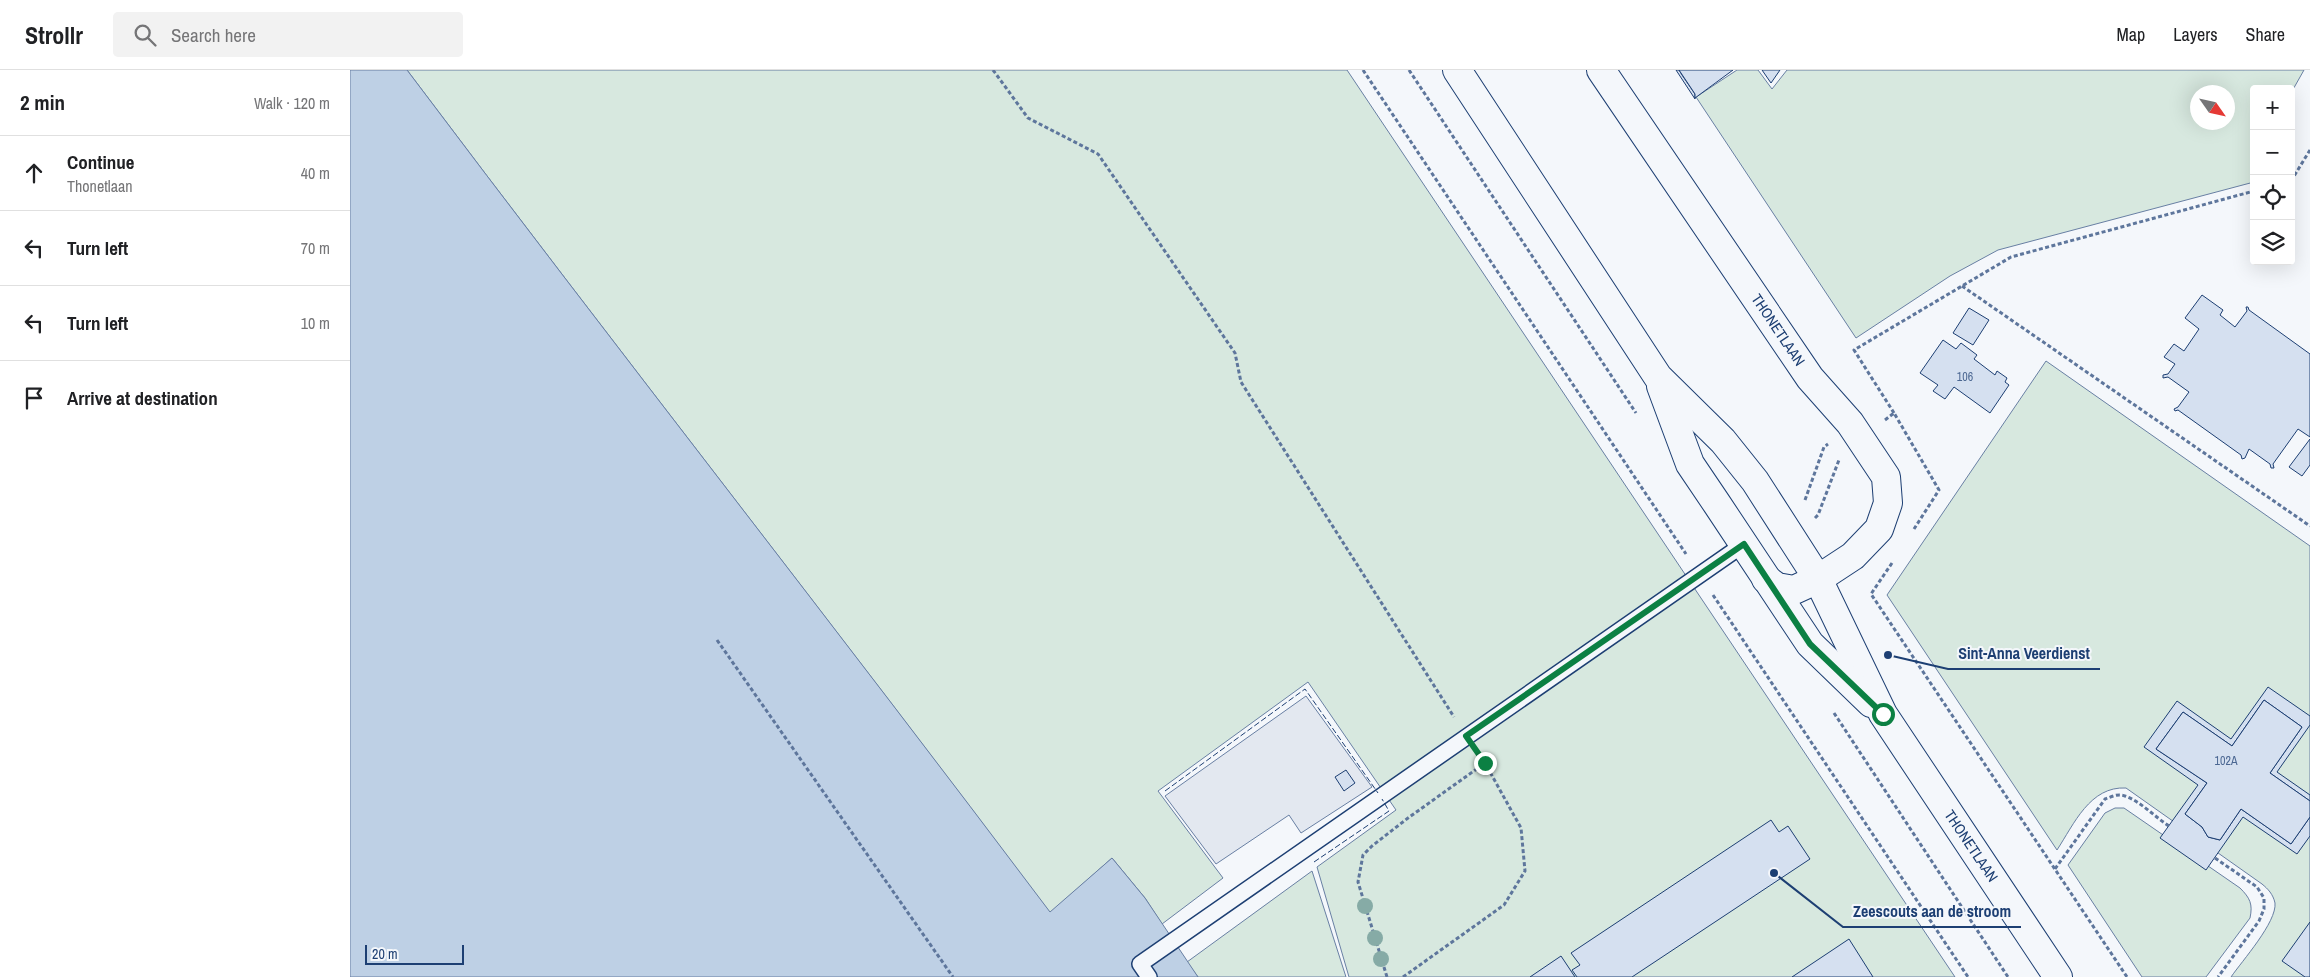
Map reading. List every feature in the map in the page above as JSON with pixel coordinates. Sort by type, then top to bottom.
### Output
[{"type":"street","name":"THONETLAAN","points":[[1457,70],[1658,377],[1723,441],[1755,481],[1818,579],[1883,714],[2058,977]]},
{"type":"street","name":"THONETLAAN","points":[[1600,70],[1810,378],[1855,431],[1886,477],[1888,503],[1878,529],[1853,556],[1818,579],[1794,590],[1777,587],[1755,562]]},
{"type":"street","name":"THONETLAAN","points":[[1658,377],[1690,464],[1755,562],[1810,644],[1883,714]]},
{"type":"lane","points":[[1149,977],[1140,964],[1699,574],[1755,562]]},
{"type":"path","points":[[994,70],[1028,118],[1098,154],[1235,353],[1241,382],[1485,763],[1521,828],[1525,871],[1504,905],[1403,977]]},
{"type":"path","points":[[1364,70],[1699,574]]},
{"type":"path","points":[[2295,175],[2310,150]]},
{"type":"path","points":[[1913,530],[1939,490],[1854,350],[2011,257],[2250,192]]},
{"type":"path","points":[[1962,286],[2310,526]]},
{"type":"path","points":[[1787,532],[1799,513],[1811,487],[1824,447],[1894,413]]},
{"type":"path","points":[[1787,532],[1818,515],[1836,462],[1855,431]]},
{"type":"path","points":[[1755,562],[1712,593],[1968,977]]},
{"type":"path","points":[[1892,562],[1871,594],[2127,977]]},
{"type":"path","points":[[717,640],[954,977]]},
{"type":"path","points":[[1387,977],[1358,882],[1363,856],[1372,846],[1408,818],[1485,763]]},
{"type":"path","points":[[2055,869],[2105,799],[2115,795],[2124,795],[2131,799],[2169,826]]},
{"type":"path","points":[[2215,858],[2257,887],[2264,898],[2264,909],[2259,921],[2218,977]]},
{"type":"shaded area","points":[[407,70],[1347,70],[1955,977],[1349,977],[1317,867],[1396,810],[1308,682],[1158,791],[1223,878],[1162,924],[1145,898],[1112,858],[1050,913]]},
{"type":"shaded area","points":[[1737,70],[1758,70],[1772,89],[1787,70],[2304,70],[2295,86],[2250,85],[2250,183],[1998,250],[1950,276],[1856,338],[1696,97]]},
{"type":"shaded area","points":[[2046,361],[2310,546],[2310,922],[2305,977],[2231,977],[2271,920],[2275,903],[2272,894],[2262,884],[2126,788],[2113,789],[2102,793],[2084,808],[2057,850],[1887,595]]},
{"type":"shaded area","points":[[1306,696],[1372,787],[1301,833],[1289,815],[1216,864],[1165,796]]},
{"type":"shaded area","points":[[2115,808],[2124,808],[2240,888],[2248,898],[2251,905],[2250,918],[2206,977],[2142,977],[2068,865],[2105,813]]},
{"type":"shaded area","points":[[1312,871],[1346,977],[1198,977],[1187,962]]},
{"type":"water","points":[[350,70],[407,70],[1050,912],[1112,858],[1145,898],[1198,977],[350,977]]},
{"type":"building","points":[[1676,70],[1679,70],[1695,94],[1695,99]]},
{"type":"building","points":[[1679,70],[1733,70],[1695,98],[1695,94]]},
{"type":"building","points":[[1762,70],[1780,70],[1771,83]]},
{"type":"building","points":[[2202,295],[2223,310],[2220,315],[2235,327],[2247,311],[2246,307],[2248,307],[2249,310],[2310,354],[2310,437],[2298,429],[2273,464],[2274,468],[2271,468],[2270,464],[2249,449],[2245,458],[2242,459],[2241,455],[2174,409],[2178,407],[2189,392],[2168,377],[2163,378],[2163,375],[2168,374],[2175,364],[2164,357],[2174,344],[2184,351],[2199,329],[2185,318]]},
{"type":"building","points":[[1969,308],[1989,320],[1973,345],[1953,333]]},
{"type":"building","points":[[1943,340],[1956,349],[1961,343],[1977,355],[1974,359],[1995,375],[1997,371],[2007,378],[2005,382],[2009,385],[1990,413],[1954,387],[1945,399],[1933,391],[1938,385],[1920,373]]},
{"type":"building","points":[[2310,439],[2310,465],[2302,476],[2289,467]]},
{"type":"building","points":[[2268,687],[2310,716],[2310,725],[2277,772],[2310,795],[2310,801],[2270,773],[2302,727],[2264,700],[2232,746],[2183,712],[2156,749],[2207,783],[2185,814],[2202,827],[2208,837],[2220,840],[2241,809],[2291,844],[2310,817],[2310,836],[2297,854],[2243,817],[2206,870],[2160,838],[2198,785],[2144,747],[2177,701],[2231,739]]},
{"type":"building","points":[[2264,700],[2302,727],[2270,773],[2310,801],[2310,817],[2291,844],[2241,809],[2220,840],[2208,837],[2202,827],[2185,814],[2207,783],[2156,749],[2183,712],[2232,746]]},
{"type":"building","points":[[1346,770],[1355,783],[1344,791],[1335,777]]},
{"type":"building","points":[[1771,820],[1779,832],[1788,826],[1810,859],[1632,977],[1577,977],[1572,970],[1580,965],[1571,953]]},
{"type":"building","points":[[2310,922],[2310,977],[2305,977],[2282,961]]},
{"type":"building","points":[[1849,939],[1873,977],[1792,977]]},
{"type":"building","points":[[1561,956],[1575,977],[1530,977]]},
{"type":"fence","points":[[1165,791],[1305,689],[1378,793]]},
{"type":"fence","points":[[1314,862],[1389,811],[1382,799]]},
{"type":"place","name":"Sint-Anna Veerdienst","points":[[1888,655]]},
{"type":"place","name":"Zeescouts aan de stroom","points":[[1774,873]]},
{"type":"route","points":[[1485,763],[1466,736],[1744,544],[1810,644],[1883,714]]}]
